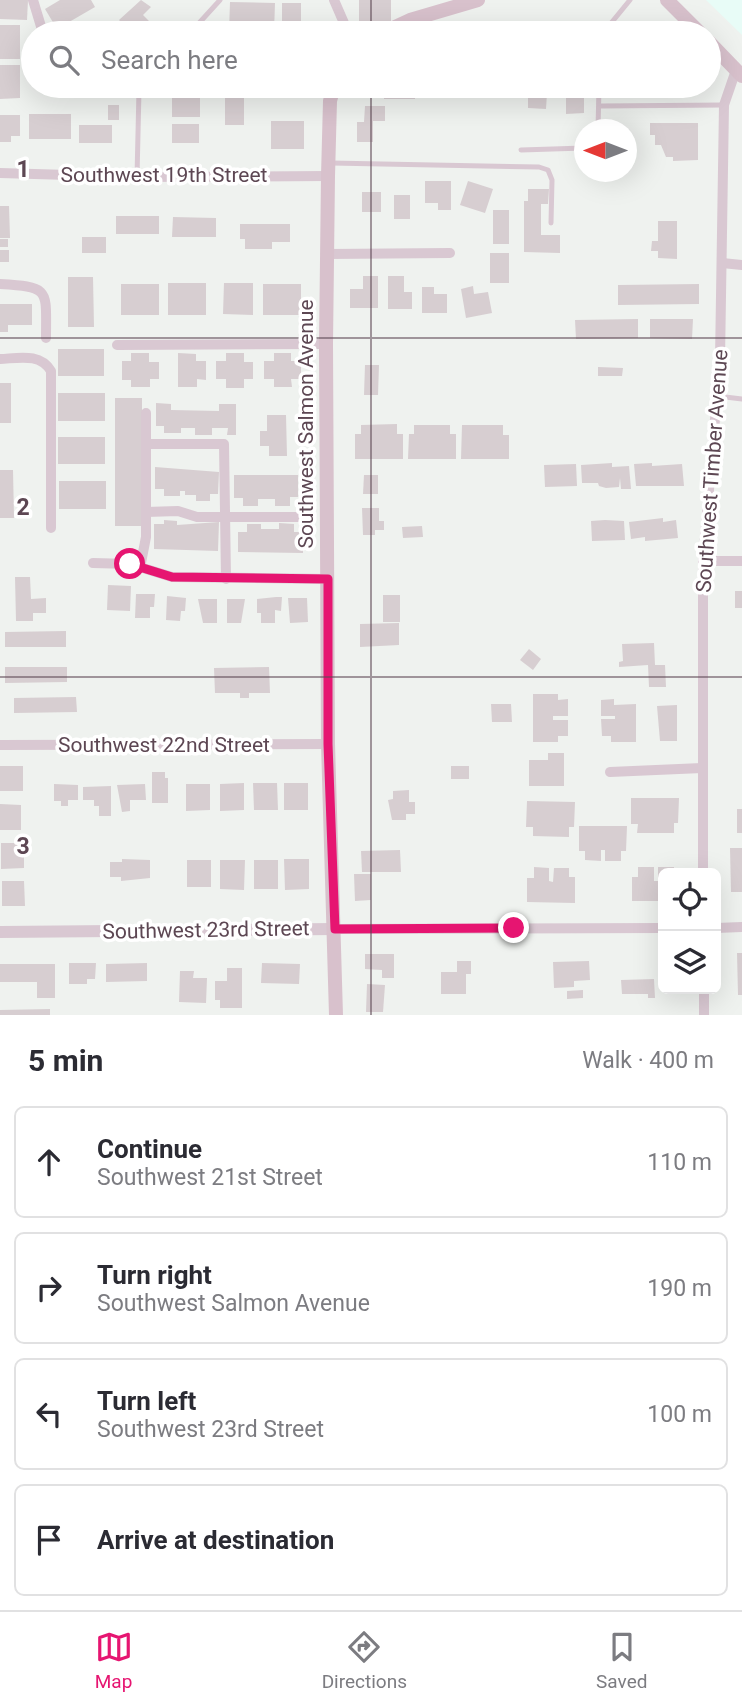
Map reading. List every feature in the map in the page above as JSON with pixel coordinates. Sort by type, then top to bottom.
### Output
[{"type":"main road","points":[[408,21],[478,0]]},
{"type":"main road","points":[[667,0],[688,21]]},
{"type":"main road","points":[[721,54],[739,73]]},
{"type":"main road","name":"Southwest Salmon Avenue","points":[[331,98],[327,254],[328,744],[336,1015]]},
{"type":"street","points":[[33,0],[39,21]]},
{"type":"street","points":[[334,0],[343,21]]},
{"type":"street","name":"Southwest Timber Avenue","points":[[703,868],[703,561],[717,396],[724,105],[739,73]]},
{"type":"street","name":"Southwest 19th Street","points":[[0,173],[137,177],[328,169]]},
{"type":"street","points":[[327,254],[450,253]]},
{"type":"street","points":[[722,263],[742,265]]},
{"type":"street","points":[[0,284],[33,286],[41,291],[46,298],[46,338]]},
{"type":"street","points":[[117,345],[327,344]]},
{"type":"street","points":[[0,359],[36,358],[46,362],[51,371],[51,528]]},
{"type":"street","points":[[140,568],[146,537],[146,413]]},
{"type":"street","points":[[146,444],[225,444],[226,579]]},
{"type":"street","points":[[146,512],[178,511],[197,517],[298,517]]},
{"type":"street","points":[[703,561],[742,561]]},
{"type":"street","points":[[93,563],[130,564],[172,577],[328,579]]},
{"type":"street","name":"Southwest 22nd Street","points":[[0,745],[328,744]]},
{"type":"street","points":[[610,772],[702,768]]},
{"type":"street","points":[[721,928],[742,927]]},
{"type":"street","name":"Southwest 23rd Street","points":[[0,932],[658,928]]},
{"type":"street","points":[[704,994],[704,1015]]},
{"type":"lane","points":[[201,21],[220,0]]},
{"type":"lane","points":[[613,21],[630,0]]},
{"type":"lane","points":[[137,177],[139,98]]},
{"type":"lane","points":[[599,119],[600,98]]},
{"type":"lane","points":[[600,106],[724,105]]},
{"type":"lane","points":[[521,149],[574,148]]},
{"type":"lane","points":[[328,169],[539,167],[548,170],[552,180],[551,223]]},
{"type":"lane","points":[[717,396],[742,399]]},
{"type":"shaded area","points":[[706,0],[742,0],[742,35]]},
{"type":"building","points":[[0,0],[28,0],[27,20],[0,19]]},
{"type":"building","points":[[60,0],[91,0],[95,7],[71,21],[52,21],[45,9]]},
{"type":"building","points":[[141,0],[151,7],[143,15],[149,21],[119,20]]},
{"type":"building","points":[[359,0],[391,0],[391,21],[359,21]]},
{"type":"building","points":[[230,2],[275,3],[274,21],[229,21]]},
{"type":"building","points":[[282,3],[301,3],[301,21],[282,21]]},
{"type":"building","points":[[0,25],[20,25],[20,59],[0,59]]},
{"type":"building","points":[[0,65],[20,65],[20,98],[0,99]]},
{"type":"building","points":[[172,98],[200,98],[200,117],[172,117]]},
{"type":"building","points":[[225,98],[244,98],[244,125],[225,125]]},
{"type":"building","points":[[384,98],[415,98],[415,99]]},
{"type":"building","points":[[528,98],[547,98],[546,109],[528,108]]},
{"type":"building","points":[[566,98],[584,98],[584,113],[566,114]]},
{"type":"building","points":[[108,105],[119,105],[119,120],[108,120]]},
{"type":"building","points":[[365,106],[385,106],[385,121],[373,121],[373,142],[357,142],[357,122],[364,122]]},
{"type":"building","points":[[29,114],[71,114],[71,139],[29,139]]},
{"type":"building","points":[[0,115],[20,115],[20,136],[11,136],[11,142],[0,142]]},
{"type":"building","points":[[271,121],[304,121],[304,149],[271,149]]},
{"type":"building","points":[[650,123],[698,123],[698,160],[673,161],[673,157],[666,157],[661,145],[655,145],[655,135],[650,135]]},
{"type":"building","points":[[172,124],[199,124],[199,143],[172,143]]},
{"type":"building","points":[[79,125],[112,125],[112,143],[79,143]]},
{"type":"building","points":[[425,181],[451,181],[451,210],[438,210],[438,203],[425,203]]},
{"type":"building","points":[[468,181],[493,189],[485,213],[460,205]]},
{"type":"building","points":[[528,189],[549,189],[548,204],[541,204],[541,235],[560,235],[560,253],[524,252],[524,201],[528,201]]},
{"type":"building","points":[[362,192],[381,192],[381,212],[362,212]]},
{"type":"building","points":[[394,195],[410,195],[410,219],[394,219]]},
{"type":"building","points":[[0,206],[9,206],[10,238],[0,238]]},
{"type":"building","points":[[493,210],[509,210],[509,244],[493,244]]},
{"type":"building","points":[[116,216],[159,216],[159,234],[116,234]]},
{"type":"building","points":[[173,217],[216,218],[216,237],[172,237]]},
{"type":"building","points":[[658,221],[677,221],[677,259],[658,258],[658,251],[651,251],[652,241],[658,241]]},
{"type":"building","points":[[240,224],[290,224],[290,242],[272,242],[272,249],[245,249],[245,239],[240,239]]},
{"type":"building","points":[[82,237],[106,237],[106,253],[82,253]]},
{"type":"building","points":[[0,239],[8,239],[8,247],[0,247]]},
{"type":"building","points":[[0,250],[9,250],[9,262],[0,262]]},
{"type":"building","points":[[490,253],[509,253],[509,283],[490,283]]},
{"type":"building","points":[[363,276],[378,276],[378,308],[350,308],[350,289],[363,289]]},
{"type":"building","points":[[388,276],[404,276],[404,292],[412,292],[412,309],[388,309]]},
{"type":"building","points":[[68,277],[93,277],[94,327],[68,327]]},
{"type":"building","points":[[168,283],[206,283],[206,315],[168,315]]},
{"type":"building","points":[[224,283],[253,283],[253,315],[223,314]]},
{"type":"building","points":[[121,284],[159,284],[159,315],[121,315]]},
{"type":"building","points":[[263,284],[301,284],[301,315],[263,315]]},
{"type":"building","points":[[699,284],[699,304],[618,305],[618,285]]},
{"type":"building","points":[[473,286],[474,294],[488,292],[492,313],[466,318],[461,289]]},
{"type":"building","points":[[422,287],[434,287],[434,294],[447,294],[447,313],[422,313]]},
{"type":"building","points":[[0,304],[32,304],[32,325],[8,325],[8,332],[0,332]]},
{"type":"building","points":[[638,319],[638,338],[576,339],[575,320]]},
{"type":"building","points":[[650,319],[693,319],[692,339],[650,338]]},
{"type":"building","points":[[58,349],[104,349],[104,376],[58,376]]},
{"type":"building","points":[[131,353],[149,353],[149,362],[159,362],[159,379],[150,379],[150,387],[131,387],[131,380],[122,380],[122,361],[131,361]]},
{"type":"building","points":[[178,353],[196,354],[196,361],[206,361],[206,380],[197,379],[197,387],[178,387]]},
{"type":"building","points":[[226,353],[244,353],[244,362],[253,362],[253,379],[244,379],[244,388],[226,388],[226,379],[216,379],[216,361],[226,361]]},
{"type":"building","points":[[274,353],[291,353],[291,361],[301,361],[301,379],[291,379],[292,387],[274,387],[274,379],[264,379],[264,361],[274,361]]},
{"type":"building","points":[[365,365],[379,365],[378,395],[364,395]]},
{"type":"building","points":[[598,367],[623,368],[622,376],[598,376]]},
{"type":"building","points":[[0,383],[11,383],[11,423],[0,423]]},
{"type":"building","points":[[58,393],[105,393],[105,421],[58,421]]},
{"type":"building","points":[[115,398],[142,398],[142,526],[115,526]]},
{"type":"building","points":[[156,403],[171,404],[171,410],[219,411],[219,404],[236,404],[236,435],[227,435],[228,428],[212,428],[212,435],[195,435],[195,428],[181,428],[181,433],[164,433],[164,426],[156,426]]},
{"type":"building","points":[[267,415],[286,415],[287,456],[269,456],[269,446],[260,446],[260,431],[267,431]]},
{"type":"building","points":[[397,424],[397,434],[403,434],[403,459],[355,459],[355,434],[361,434],[361,425]]},
{"type":"building","points":[[414,425],[450,425],[450,434],[456,434],[456,459],[408,459],[409,434],[414,434]]},
{"type":"building","points":[[462,425],[503,425],[503,435],[509,435],[509,459],[461,459]]},
{"type":"building","points":[[58,437],[105,437],[105,464],[58,464]]},
{"type":"building","points":[[612,463],[612,467],[629,466],[631,489],[621,489],[620,478],[619,487],[606,488],[598,483],[582,483],[581,465]]},
{"type":"building","points":[[652,463],[652,466],[682,464],[684,486],[636,486],[634,464]]},
{"type":"building","points":[[576,464],[577,486],[545,487],[544,465]]},
{"type":"building","points":[[155,467],[219,472],[218,494],[210,494],[210,501],[196,501],[196,495],[185,495],[185,491],[180,491],[180,496],[164,496],[164,489],[155,489]]},
{"type":"building","points":[[0,470],[13,470],[14,518],[0,518]]},
{"type":"building","points":[[234,475],[298,475],[298,497],[290,497],[290,506],[275,506],[275,499],[258,499],[258,506],[243,506],[243,498],[234,498]]},
{"type":"building","points":[[364,475],[378,475],[378,494],[363,494]]},
{"type":"building","points":[[59,481],[106,481],[106,509],[59,509]]},
{"type":"building","points":[[362,508],[379,508],[379,521],[384,521],[384,530],[375,530],[375,535],[363,535]]},
{"type":"building","points":[[663,518],[663,522],[676,520],[678,538],[645,541],[645,537],[631,539],[629,522]]},
{"type":"building","points":[[164,520],[177,521],[177,525],[219,522],[218,551],[154,549],[154,524],[164,524]]},
{"type":"building","points":[[591,521],[624,521],[625,540],[592,541]]},
{"type":"building","points":[[279,523],[294,524],[294,532],[303,532],[303,553],[238,552],[238,532],[247,532],[247,524],[261,524],[261,529],[279,529]]},
{"type":"building","points":[[422,526],[423,537],[403,538],[402,527]]},
{"type":"building","points":[[15,577],[30,577],[31,599],[46,598],[46,613],[33,613],[33,621],[16,621]]},
{"type":"building","points":[[108,585],[131,586],[130,611],[107,610]]},
{"type":"building","points":[[735,591],[742,591],[742,608],[735,608]]},
{"type":"building","points":[[136,594],[155,594],[154,607],[150,607],[150,618],[135,618]]},
{"type":"building","points":[[383,595],[400,595],[400,622],[383,622]]},
{"type":"building","points":[[167,596],[186,598],[185,611],[181,611],[180,621],[166,620]]},
{"type":"building","points":[[282,597],[281,611],[275,610],[275,623],[261,623],[261,613],[257,613],[257,599]]},
{"type":"building","points":[[288,598],[307,598],[308,622],[290,623]]},
{"type":"building","points":[[198,599],[217,599],[217,623],[203,623]]},
{"type":"building","points":[[227,599],[245,599],[241,623],[227,623]]},
{"type":"building","points":[[399,623],[399,645],[360,647],[360,624]]},
{"type":"building","points":[[66,631],[66,647],[5,647],[5,632]]},
{"type":"building","points":[[654,643],[655,665],[665,665],[666,687],[649,687],[648,665],[619,667],[619,662],[623,661],[622,644]]},
{"type":"building","points":[[529,649],[541,659],[533,670],[520,660]]},
{"type":"building","points":[[5,667],[67,667],[67,682],[5,683]]},
{"type":"building","points":[[269,667],[270,693],[249,693],[249,698],[240,698],[240,693],[215,693],[214,668]]},
{"type":"building","points":[[533,694],[558,694],[558,700],[568,699],[568,716],[553,716],[553,720],[568,720],[568,736],[558,736],[558,742],[533,742]]},
{"type":"building","points":[[76,697],[77,712],[14,713],[14,698]]},
{"type":"building","points":[[614,699],[614,705],[636,704],[636,742],[611,742],[611,736],[602,736],[601,719],[615,719],[615,716],[601,716],[601,700]]},
{"type":"building","points":[[491,704],[511,704],[512,722],[492,722]]},
{"type":"building","points":[[677,705],[677,741],[660,741],[657,706]]},
{"type":"building","points":[[548,753],[564,753],[564,786],[529,786],[529,760],[548,760]]},
{"type":"building","points":[[0,766],[23,766],[23,791],[0,791]]},
{"type":"building","points":[[451,766],[469,766],[469,779],[451,779]]},
{"type":"building","points":[[152,772],[165,772],[165,778],[168,778],[168,803],[152,803]]},
{"type":"building","points":[[244,783],[244,810],[220,811],[220,784]]},
{"type":"building","points":[[253,783],[277,783],[278,810],[254,810]]},
{"type":"building","points":[[284,783],[308,783],[308,810],[284,810]]},
{"type":"building","points":[[54,784],[78,785],[78,800],[68,800],[68,806],[61,806],[61,801],[54,801]]},
{"type":"building","points":[[145,784],[146,800],[130,800],[130,811],[122,812],[117,785]]},
{"type":"building","points":[[186,784],[210,784],[210,810],[186,811]]},
{"type":"building","points":[[111,786],[111,816],[99,816],[99,806],[94,806],[94,800],[83,800],[83,787]]},
{"type":"building","points":[[409,790],[409,802],[415,802],[415,814],[406,814],[406,820],[392,820],[388,800],[393,799],[393,791]]},
{"type":"building","points":[[631,798],[679,798],[678,823],[674,823],[674,833],[637,833],[638,824],[631,824]]},
{"type":"building","points":[[527,801],[575,802],[574,827],[569,827],[569,837],[533,836],[533,827],[526,827]]},
{"type":"building","points":[[0,804],[21,805],[21,830],[0,830]]},
{"type":"building","points":[[737,809],[742,809],[742,833],[737,833]]},
{"type":"building","points":[[579,826],[627,826],[626,851],[621,851],[621,861],[605,861],[605,850],[601,850],[601,861],[585,860],[585,851],[579,851]]},
{"type":"building","points":[[1,843],[24,843],[24,868],[1,869]]},
{"type":"building","points":[[730,848],[742,848],[742,892],[731,892]]},
{"type":"building","points":[[400,850],[401,872],[362,872],[361,851]]},
{"type":"building","points":[[122,859],[150,860],[150,878],[121,881],[121,877],[110,877],[110,862],[122,862]]},
{"type":"building","points":[[284,859],[309,859],[309,889],[285,890]]},
{"type":"building","points":[[187,860],[211,860],[211,887],[187,887]]},
{"type":"building","points":[[220,860],[245,860],[244,890],[220,889]]},
{"type":"building","points":[[254,860],[278,860],[278,889],[254,889]]},
{"type":"building","points":[[534,867],[549,868],[549,881],[553,882],[554,868],[569,868],[569,877],[575,877],[575,903],[527,902],[527,878],[534,878]]},
{"type":"building","points":[[638,867],[654,867],[654,881],[658,881],[658,901],[632,901],[632,877],[638,877]]},
{"type":"building","points":[[354,874],[371,874],[371,900],[355,901]]},
{"type":"building","points":[[2,881],[24,881],[25,906],[2,906]]},
{"type":"building","points":[[737,953],[742,953],[742,995],[738,995]]},
{"type":"building","points":[[365,954],[394,954],[394,978],[382,978],[382,970],[365,969]]},
{"type":"building","points":[[457,961],[471,961],[471,974],[466,974],[466,994],[441,994],[441,972],[457,972]]},
{"type":"building","points":[[589,961],[590,980],[574,981],[574,987],[554,988],[553,962]]},
{"type":"building","points":[[69,963],[96,963],[95,979],[87,979],[87,984],[69,984]]},
{"type":"building","points":[[147,963],[147,981],[106,982],[106,964]]},
{"type":"building","points":[[262,963],[300,964],[299,984],[261,983]]},
{"type":"building","points":[[0,964],[55,964],[55,998],[37,998],[37,982],[0,982]]},
{"type":"building","points":[[227,968],[242,968],[242,1008],[220,1008],[220,1000],[215,1000],[215,981],[227,981]]},
{"type":"building","points":[[180,971],[194,971],[193,978],[207,978],[206,1003],[179,1002]]},
{"type":"building","points":[[654,979],[655,998],[648,998],[648,994],[622,994],[621,980]]},
{"type":"building","points":[[367,984],[385,985],[383,1012],[366,1012]]},
{"type":"building","points":[[583,990],[583,998],[567,999],[567,991]]},
{"type":"building","points":[[50,1009],[50,1015],[0,1015],[0,1010]]},
{"type":"route","points":[[130,564],[172,577],[328,579],[328,744],[335,929],[514,928]]}]
